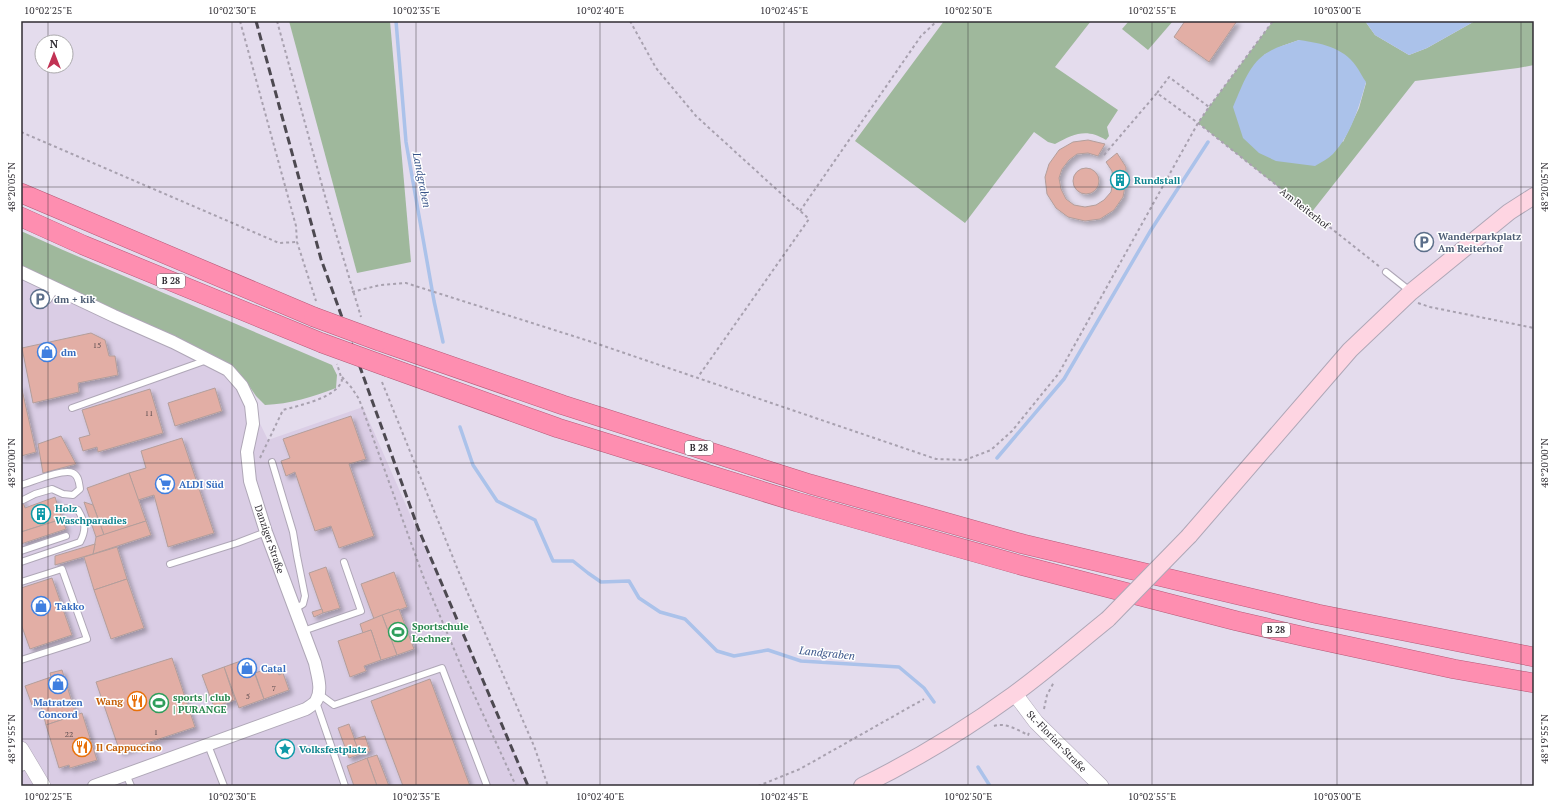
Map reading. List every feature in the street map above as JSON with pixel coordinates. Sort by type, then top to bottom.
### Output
[{"type":"highway","name":"B 28","points":[[21,193],[314,317],[379,341],[563,405],[810,484],[1023,544],[1318,614],[1534,657]]},
{"type":"highway","name":"B 28","points":[[21,217],[83,245],[322,343],[384,371],[558,428],[797,502],[1020,565],[1291,633],[1454,669],[1534,684]]},
{"type":"main road","points":[[862,786],[894,770],[972,724],[1015,694],[1108,618],[1189,536],[1350,350],[1408,295],[1509,212],[1534,196]]},
{"type":"street","name":"Danziger Straße","points":[[21,272],[209,360],[228,370],[242,386],[251,405],[253,424],[247,452],[250,481],[266,532],[315,663],[318,680],[317,698]]},
{"type":"street","name":"St.-Florian-Straße","points":[[1015,694],[1036,722],[1101,786]]},
{"type":"street","points":[[94,786],[295,714],[306,709],[317,698]]},
{"type":"street","points":[[21,749],[26,766],[43,786]]},
{"type":"lane","points":[[1386,272],[1408,295]]},
{"type":"lane","points":[[48,300],[56,288]]},
{"type":"lane","points":[[72,408],[209,360]]},
{"type":"lane","points":[[272,462],[293,532],[306,596],[303,604],[295,609]]},
{"type":"lane","points":[[21,485],[62,472],[72,473],[78,479],[80,489],[73,495],[62,494],[52,489],[35,494],[23,500]]},
{"type":"lane","points":[[21,562],[80,542],[84,534],[84,524],[78,510],[70,508],[59,509]]},
{"type":"lane","points":[[170,564],[237,543],[266,532]]},
{"type":"lane","points":[[21,551],[66,536]]},
{"type":"lane","points":[[303,631],[361,611],[344,562]]},
{"type":"lane","points":[[21,582],[62,569],[87,639],[21,660]]},
{"type":"lane","points":[[317,698],[334,705],[442,668],[487,786]]},
{"type":"lane","points":[[317,698],[345,786]]},
{"type":"lane","points":[[208,745],[224,786]]},
{"type":"lane","points":[[126,774],[131,786]]},
{"type":"path","points":[[21,132],[279,243],[297,242],[296,226],[240,21]]},
{"type":"path","points":[[277,21],[352,292],[362,322]]},
{"type":"path","points":[[630,21],[656,68],[696,116],[809,219],[698,377]]},
{"type":"path","points":[[800,211],[921,36],[937,21]]},
{"type":"path","points":[[352,292],[380,285],[406,283],[698,377],[936,459],[965,460],[991,450],[1012,431],[1059,373],[1198,123],[1273,21]]},
{"type":"path","points":[[1104,155],[1169,77],[1209,107]]},
{"type":"path","name":"Am Reiterhof","points":[[1157,93],[1198,123],[1386,272]]},
{"type":"path","points":[[1408,295],[1430,307],[1534,328]]},
{"type":"path","points":[[384,371],[420,478],[462,580],[534,746],[548,786]]},
{"type":"path","points":[[250,481],[283,410],[330,394],[340,385],[341,376],[352,387],[359,400],[423,576],[465,675],[516,786]]},
{"type":"path","points":[[758,786],[800,769],[924,699]]},
{"type":"shaded area","points":[[21,272],[228,370],[251,405],[268,440],[363,407],[529,786],[21,786]]},
{"type":"green space","points":[[289,21],[390,21],[411,262],[357,273]]},
{"type":"green space","points":[[944,21],[1091,21],[1055,67],[1118,110],[1107,127],[1109,136],[1106,140],[1099,136],[1086,133],[1068,137],[1055,144],[1048,142],[1034,132],[965,223],[855,141]]},
{"type":"green space","points":[[1129,21],[1173,21],[1148,50],[1122,29]]},
{"type":"green space","points":[[1273,21],[1365,21],[1375,35],[1409,55],[1427,48],[1475,21],[1534,21],[1534,65],[1415,81],[1311,213],[1198,123]],"holes":[[[1299,40],[1366,83],[1359,108],[1343,142],[1264,55]]]},
{"type":"green space","points":[[21,231],[332,365],[337,375],[336,388],[301,400],[265,405],[256,396],[245,380],[228,367],[21,269]]},
{"type":"water","points":[[1365,21],[1475,21],[1427,48],[1409,55],[1375,35]]},
{"type":"water","points":[[1299,40],[1330,47],[1345,54],[1356,66],[1366,82],[1357,111],[1345,138],[1333,154],[1315,166],[1276,161],[1259,153],[1243,138],[1233,107],[1246,78],[1259,59],[1273,49]]},
{"type":"building","points":[[1185,21],[1237,21],[1209,62],[1174,37]]},
{"type":"building","name":"Rundstall","points":[[1088,140],[1105,144],[1098,156],[1088,153],[1077,154],[1069,160],[1062,169],[1059,178],[1061,189],[1066,199],[1074,205],[1085,207],[1096,205],[1104,200],[1111,192],[1113,181],[1112,171],[1106,162],[1117,153],[1126,167],[1126,181],[1123,197],[1114,210],[1100,219],[1085,221],[1068,217],[1056,208],[1047,194],[1045,177],[1049,164],[1059,150],[1073,142]]},
{"type":"building","points":[[1086,168],[1095,172],[1099,181],[1095,190],[1086,194],[1077,190],[1073,181],[1077,172]]},
{"type":"building","points":[[91,333],[105,340],[109,356],[115,356],[118,375],[78,383],[79,392],[33,403],[22,348]]},
{"type":"building","points":[[21,385],[36,452],[21,456]]},
{"type":"building","points":[[215,388],[222,411],[175,426],[168,403]]},
{"type":"building","points":[[150,389],[163,433],[98,452],[97,447],[83,451],[79,438],[90,435],[82,410]]},
{"type":"building","points":[[351,416],[366,459],[349,464],[374,536],[339,548],[331,526],[315,531],[295,472],[286,476],[281,461],[290,458],[283,439]]},
{"type":"building","points":[[61,436],[76,464],[43,473],[38,444]]},
{"type":"building","name":"ALDI Süd","points":[[182,438],[214,533],[168,547],[154,495],[138,500],[129,473],[146,468],[141,451]]},
{"type":"building","points":[[129,473],[146,521],[104,535],[87,488]]},
{"type":"building","name":"Holz Waschparadies","points":[[21,496],[25,508],[55,497],[62,519],[21,532]]},
{"type":"building","points":[[84,502],[93,505],[104,535],[96,537]]},
{"type":"building","name":"Holz Waschparadies","points":[[62,519],[66,529],[21,544],[21,532]]},
{"type":"building","points":[[146,521],[151,535],[93,554],[96,537]]},
{"type":"building","points":[[95,544],[93,554],[55,565],[55,556]]},
{"type":"building","points":[[117,547],[127,579],[94,590],[84,557]]},
{"type":"building","points":[[326,567],[340,608],[323,613],[309,573]]},
{"type":"building","points":[[394,572],[407,607],[374,619],[361,584]]},
{"type":"building","name":"Takko","points":[[52,578],[72,635],[30,649],[21,624],[21,588]]},
{"type":"building","points":[[127,579],[144,628],[111,639],[94,590]]},
{"type":"building","points":[[322,609],[323,613],[314,617],[312,612]]},
{"type":"building","name":"Sportschule Lechner","points":[[399,609],[414,649],[397,655],[382,615]]},
{"type":"building","points":[[382,615],[397,655],[381,660],[371,630],[363,633],[360,624]]},
{"type":"building","points":[[371,630],[381,660],[364,666],[366,671],[350,677],[338,641]]},
{"type":"building","points":[[172,658],[195,727],[120,752],[96,682]]},
{"type":"building","points":[[249,658],[264,699],[239,708],[224,667]]},
{"type":"building","points":[[275,666],[279,675],[283,673],[289,690],[264,699],[255,673]]},
{"type":"building","points":[[224,667],[235,700],[214,707],[202,675]]},
{"type":"building","points":[[62,670],[76,715],[46,725],[40,702],[32,705],[25,686],[51,677],[50,673]]},
{"type":"building","points":[[430,679],[470,786],[403,786],[371,701]]},
{"type":"building","points":[[82,713],[97,760],[70,768],[69,765],[59,768],[46,725]]},
{"type":"building","points":[[349,724],[360,754],[349,758],[338,728]]},
{"type":"building","points":[[365,736],[370,751],[360,754],[354,739]]},
{"type":"building","points":[[377,755],[389,786],[377,786],[367,758]]},
{"type":"building","points":[[367,758],[377,786],[354,786],[347,766]]},
{"type":"waterway","name":"Landgraben","points":[[396,21],[406,142],[434,301],[443,342]]},
{"type":"waterway","points":[[997,458],[1064,379],[1151,230],[1208,142]]},
{"type":"waterway","name":"Landgraben","points":[[460,427],[473,465],[497,501],[535,520],[553,561],[573,561],[601,582],[629,581],[639,598],[660,612],[685,619],[717,651],[734,656],[768,650],[801,661],[899,667],[924,688],[934,702]]},
{"type":"waterway","name":"Landgraben","points":[[978,767],[990,786]]},
{"type":"railway","points":[[256,21],[321,259],[418,528],[528,786]]},
{"type":"place","name":"Rundstall","points":[[1120,180]]},
{"type":"place","name":"Wanderparkplatz Am Reiterhof","points":[[1424,242]]},
{"type":"place","name":"dm + kik","points":[[40,299]]},
{"type":"place","name":"dm","points":[[47,352]]},
{"type":"place","name":"ALDI Süd","points":[[165,484]]},
{"type":"place","name":"Holz Waschparadies","points":[[41,514]]},
{"type":"place","name":"Takko","points":[[41,606]]},
{"type":"place","name":"Sportschule Lechner","points":[[398,632]]},
{"type":"place","name":"Catal","points":[[247,668]]},
{"type":"place","name":"Matratzen Concord","points":[[58,684]]},
{"type":"place","name":"Wang","points":[[137,701]]},
{"type":"place","name":"sports | club | PURANGE","points":[[159,703]]},
{"type":"place","name":"Il Cappuccino","points":[[82,747]]},
{"type":"place","name":"Volksfestplatz","points":[[285,749]]}]
